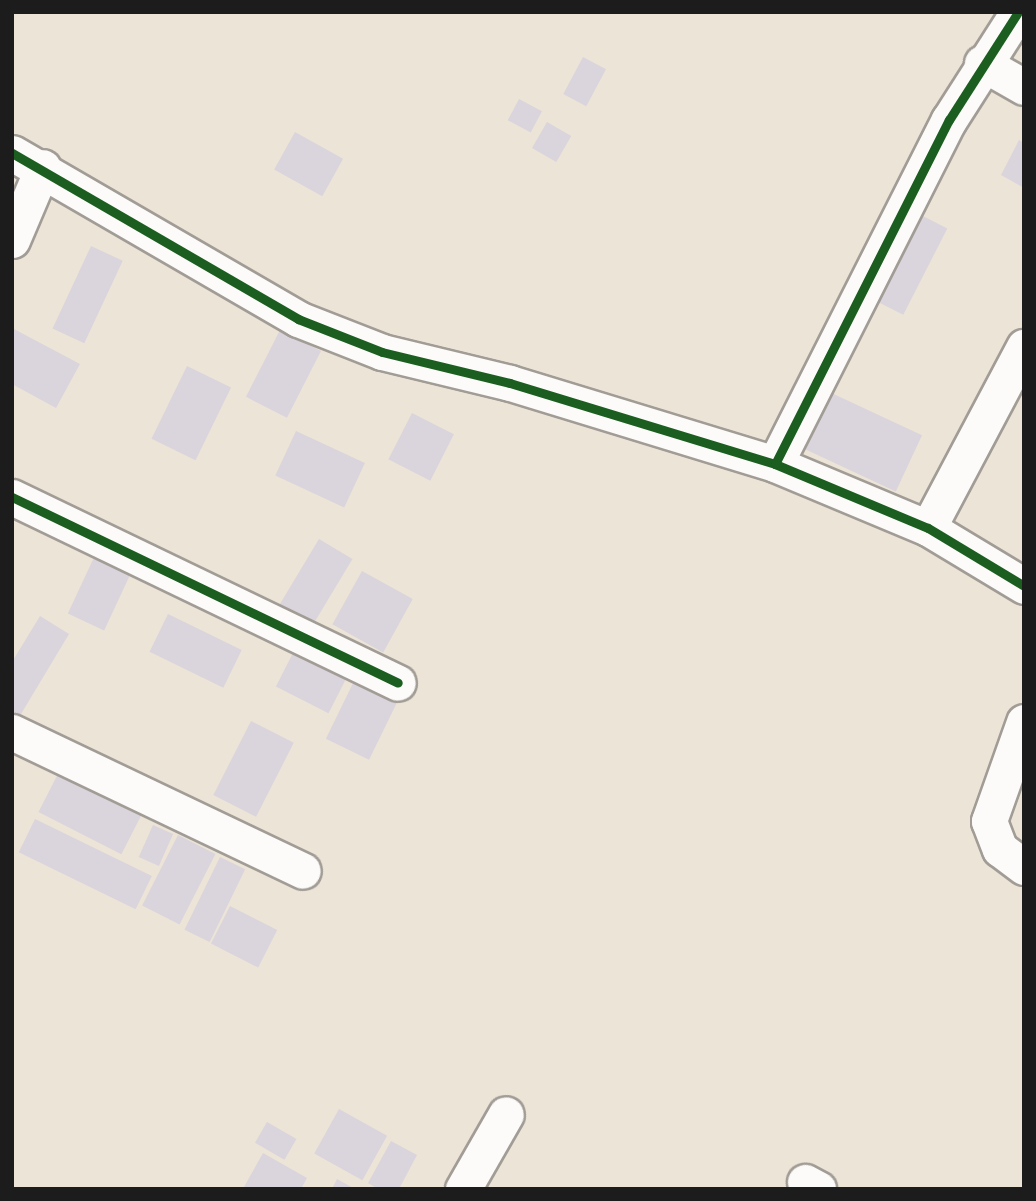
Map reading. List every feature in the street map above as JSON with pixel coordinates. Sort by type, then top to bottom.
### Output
[{"type":"street","points":[[775,464],[982,63],[1018,12]]},
{"type":"street","points":[[982,63],[1024,87]]},
{"type":"street","points":[[12,240],[27,160],[298,319],[382,352],[499,380],[775,464],[928,528],[1024,586]]},
{"type":"street","points":[[928,528],[1024,347]]},
{"type":"street","points":[[12,497],[398,683]]},
{"type":"street","points":[[1024,722],[989,821],[1000,849],[1024,867]]},
{"type":"street","points":[[12,732],[303,871]]},
{"type":"street","points":[[463,1189],[506,1114]]},
{"type":"building","points":[[583,57],[606,69],[586,106],[563,94]]},
{"type":"building","points":[[519,99],[542,111],[531,132],[508,120]]},
{"type":"building","points":[[547,122],[571,136],[556,162],[532,148]]},
{"type":"building","points":[[295,132],[343,159],[322,196],[274,170]]},
{"type":"building","points":[[1019,140],[1024,143],[1024,188],[1001,175]]},
{"type":"building","points":[[917,213],[947,228],[903,315],[873,299]]},
{"type":"building","points":[[91,246],[123,261],[84,343],[53,328]]},
{"type":"building","points":[[12,328],[80,364],[56,408],[12,384]]},
{"type":"building","points":[[280,330],[321,351],[287,418],[246,397]]},
{"type":"building","points":[[187,366],[231,387],[196,460],[151,439]]},
{"type":"building","points":[[825,390],[922,435],[896,491],[799,446]]},
{"type":"building","points":[[412,413],[454,434],[430,481],[388,459]]},
{"type":"building","points":[[296,431],[365,463],[344,508],[275,475]]},
{"type":"building","points":[[319,539],[352,559],[313,625],[279,605]]},
{"type":"building","points":[[97,551],[133,568],[104,630],[68,614]]},
{"type":"building","points":[[362,571],[413,599],[383,652],[332,624]]},
{"type":"building","points":[[168,614],[242,650],[223,688],[150,652]]},
{"type":"building","points":[[40,616],[69,634],[18,719],[12,715],[12,662]]},
{"type":"building","points":[[295,649],[348,676],[329,713],[276,686]]},
{"type":"building","points":[[357,675],[400,696],[369,760],[326,739]]},
{"type":"building","points":[[251,721],[294,743],[256,817],[213,795]]},
{"type":"building","points":[[63,764],[146,806],[121,854],[38,812]]},
{"type":"building","points":[[35,819],[152,876],[136,909],[19,852]]},
{"type":"building","points":[[153,825],[173,834],[159,866],[139,857]]},
{"type":"building","points":[[178,835],[215,854],[180,924],[142,905]]},
{"type":"building","points":[[220,857],[245,869],[210,942],[184,930]]},
{"type":"building","points":[[230,906],[277,930],[258,967],[211,943]]},
{"type":"building","points":[[339,1109],[387,1136],[362,1180],[314,1154]]},
{"type":"building","points":[[267,1122],[296,1139],[284,1160],[255,1143]]},
{"type":"building","points":[[391,1141],[417,1155],[399,1189],[378,1189],[368,1183]]},
{"type":"building","points":[[263,1153],[307,1178],[301,1189],[244,1187]]},
{"type":"building","points":[[337,1179],[355,1189],[332,1189]]},
{"type":"cycle path","points":[[775,464],[949,120],[1018,12]]},
{"type":"cycle path","points":[[12,153],[298,319],[382,352],[510,383],[775,464],[928,528],[1024,586]]},
{"type":"cycle path","points":[[12,497],[398,683]]}]
